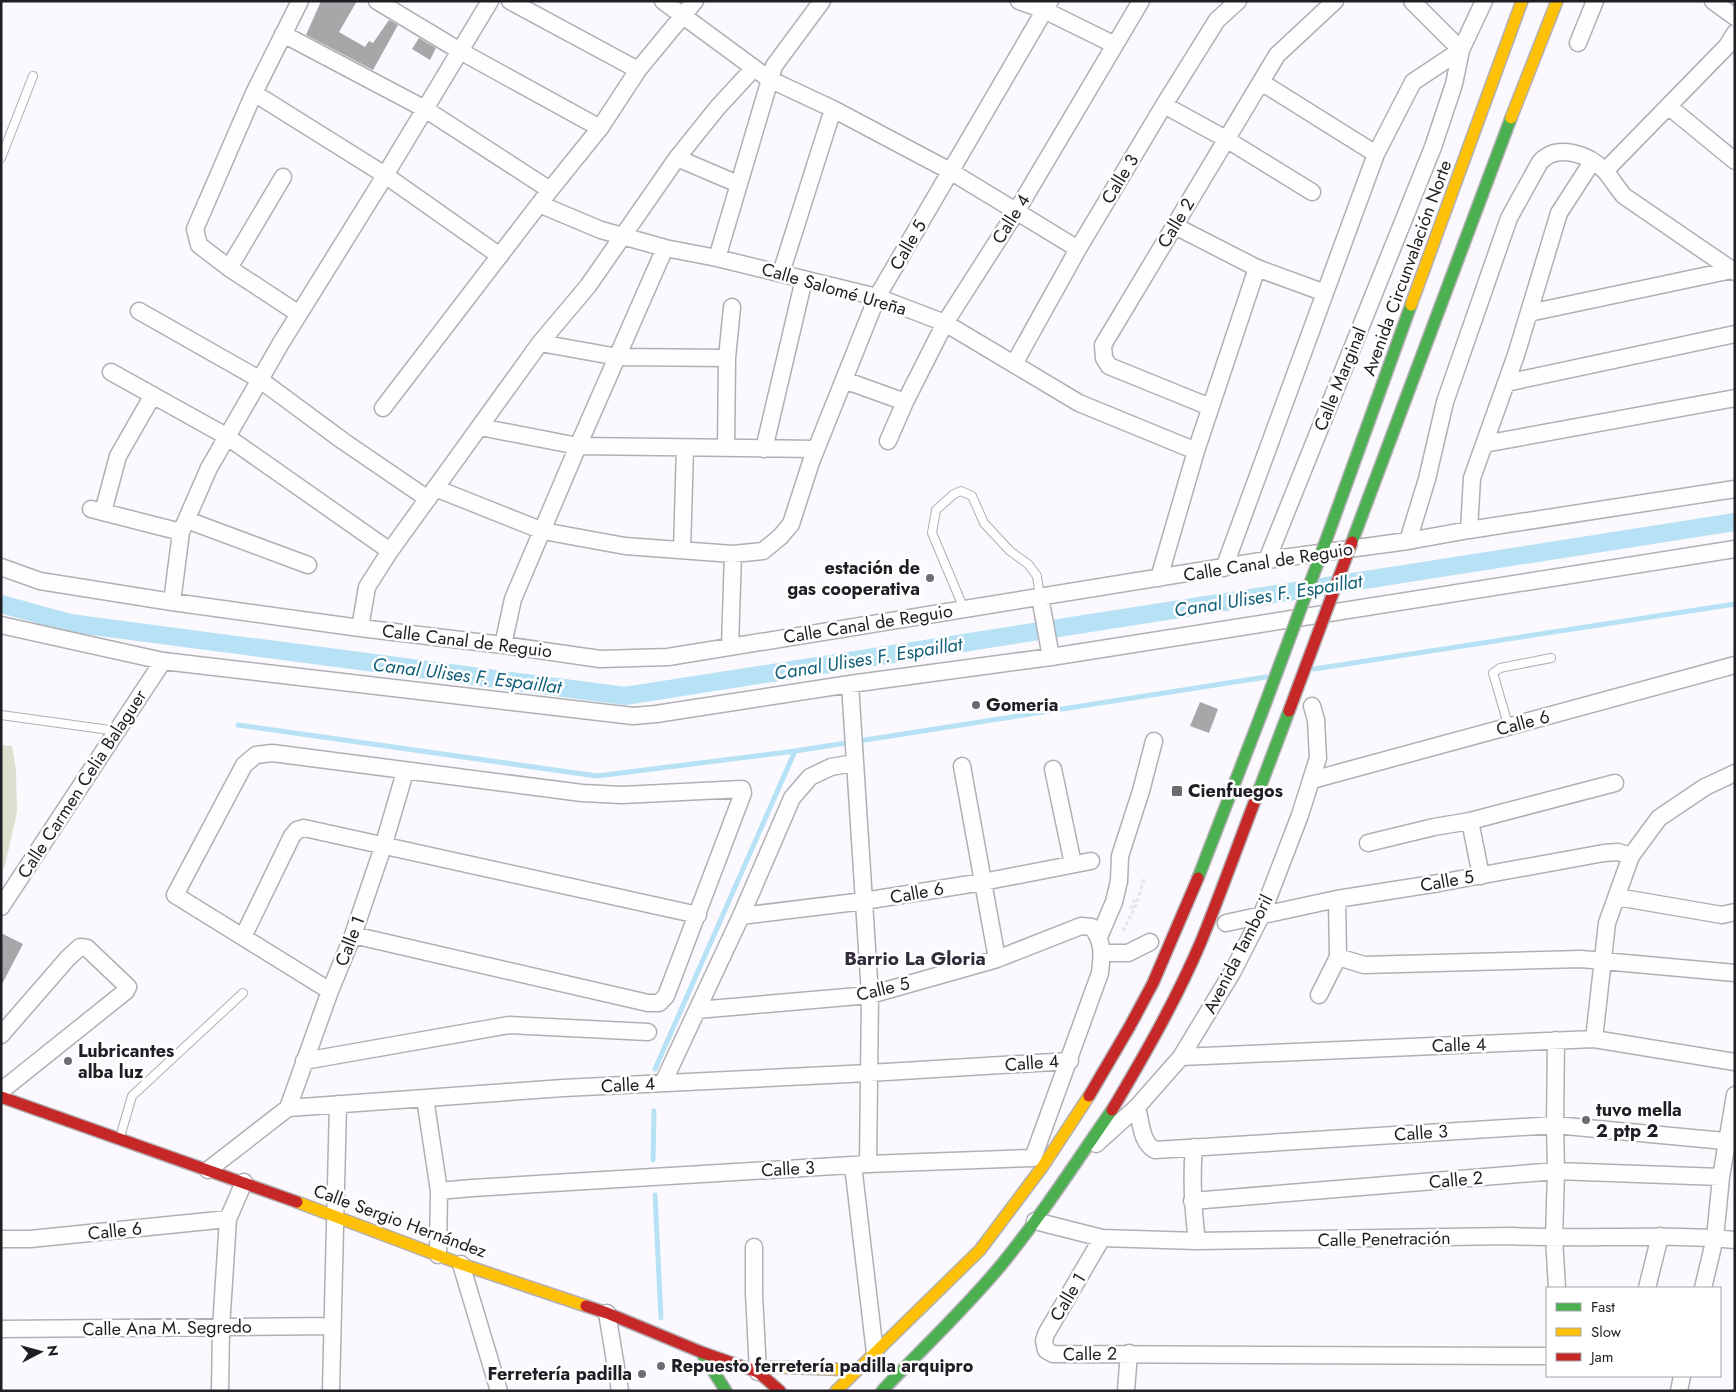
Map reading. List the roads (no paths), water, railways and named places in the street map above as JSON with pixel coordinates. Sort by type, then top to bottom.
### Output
[{"type":"main road","name":"Avenida Circunvalación Norte","points":[[836,1391],[980,1250],[1038,1162],[1089,1096],[1118,1048],[1152,985],[1185,913],[1261,715],[1522,1]]},
{"type":"main road","points":[[882,1391],[968,1304],[1035,1221],[1112,1110],[1141,1062],[1200,944],[1289,711],[1461,245],[1508,121],[1557,1]]},
{"type":"main road","name":"Calle Sergio Hernández","points":[[1,1097],[244,1182],[461,1264],[607,1313],[701,1352],[758,1372],[780,1391]]},
{"type":"main road","points":[[701,1352],[726,1391]]},
{"type":"main road","points":[[758,1372],[772,1367],[857,1370]]},
{"type":"street","points":[[299,314],[229,268],[199,245],[196,229],[254,93],[300,1]]},
{"type":"street","points":[[377,1],[460,51],[600,128]]},
{"type":"street","points":[[172,602],[184,526],[209,468],[259,379],[490,1]]},
{"type":"street","points":[[510,1],[638,70]]},
{"type":"street","points":[[664,1],[769,79],[833,109],[950,171],[1078,249]]},
{"type":"street","points":[[383,408],[539,204],[600,128],[638,70],[695,1]]},
{"type":"street","points":[[717,258],[774,66],[822,1]]},
{"type":"street","points":[[1019,1],[1047,6],[1115,45]]},
{"type":"street","name":"Calle 4","points":[[888,441],[905,402],[945,323],[1016,212],[1141,1]]},
{"type":"street","name":"Calle 3","points":[[1014,364],[1078,249],[1164,105],[1217,20],[1238,1]]},
{"type":"street","name":"Calle 2","points":[[1210,407],[1109,366],[1104,358],[1103,345],[1277,55],[1335,1]]},
{"type":"street","points":[[1224,568],[1376,154],[1414,82],[1461,50],[1412,1]]},
{"type":"street","name":"Calle Marginal","points":[[1267,560],[1433,147],[1454,84],[1461,50],[1484,1]]},
{"type":"street","points":[[1712,1],[1735,17]]},
{"type":"street","points":[[1578,43],[1596,3]]},
{"type":"street","name":"Calle 5","points":[[139,311],[259,379],[343,440],[431,494],[543,531],[626,546],[734,554],[763,550],[780,537],[791,524],[816,449],[877,297],[1047,6]]},
{"type":"street","points":[[283,34],[425,109],[550,190]]},
{"type":"street","points":[[1469,530],[1472,478],[1529,313],[1559,213],[1598,166],[1668,106],[1732,44]]},
{"type":"street","points":[[360,628],[367,587],[390,551],[540,343],[588,286],[677,158],[718,107],[754,68]]},
{"type":"street","points":[[1261,82],[1376,154]]},
{"type":"street","points":[[254,93],[385,175],[500,256]]},
{"type":"street","points":[[1164,105],[1226,139],[1312,192]]},
{"type":"street","points":[[1668,106],[1735,162]]},
{"type":"street","points":[[781,273],[833,109]]},
{"type":"street","points":[[1408,541],[1427,478],[1445,402],[1509,218],[1540,162],[1546,155],[1558,152],[1573,152],[1598,166],[1624,196],[1733,271]]},
{"type":"street","points":[[677,158],[738,184]]},
{"type":"street","points":[[229,268],[283,177]]},
{"type":"street","name":"Calle Salomé Ureña","points":[[539,204],[579,222],[665,248],[717,258],[877,297],[945,323],[1079,403],[1196,451]]},
{"type":"street","points":[[1175,226],[1257,268],[1325,293]]},
{"type":"street","points":[[504,645],[513,599],[665,248]]},
{"type":"street","points":[[1159,578],[1196,451],[1257,268]]},
{"type":"street","points":[[1529,313],[1733,271]]},
{"type":"street","points":[[764,449],[804,279]]},
{"type":"street","points":[[726,448],[727,358],[732,307]]},
{"type":"street","points":[[1506,383],[1735,334]]},
{"type":"street","points":[[540,343],[618,357],[727,358]]},
{"type":"street","points":[[111,372],[226,436],[390,551]]},
{"type":"street","points":[[844,380],[905,402]]},
{"type":"street","points":[[153,396],[118,456],[97,510],[184,526],[308,565]]},
{"type":"street","points":[[1484,444],[1735,398]]},
{"type":"street","points":[[480,427],[578,446],[816,449]]},
{"type":"street","points":[[682,550],[685,448]]},
{"type":"street","name":"Calle Canal de Reguio","points":[[1,567],[40,581],[172,602],[360,628],[504,645],[600,659],[668,657],[964,609],[1041,602],[1159,578],[1267,560],[1408,541],[1735,488]]},
{"type":"street","points":[[1,626],[163,661],[625,716],[656,714],[850,684],[1049,650],[1735,549]]},
{"type":"street","points":[[730,646],[734,554]]},
{"type":"street","points":[[1041,602],[1049,650]]},
{"type":"street","name":"Calle Carmen Celia Balaguer","points":[[1,907],[163,661]]},
{"type":"street","name":"Calle 6","points":[[1312,780],[1509,728],[1735,665]]},
{"type":"street","points":[[850,684],[870,995],[869,1073],[861,1165],[875,1353]]},
{"type":"street","name":"Avenida Tamboril","points":[[1077,1160],[1137,1108],[1181,1057],[1233,971],[1262,914],[1312,780],[1318,758],[1316,720],[1312,706]]},
{"type":"street","points":[[1038,1162],[1100,973],[1102,953],[1099,937],[1114,902],[1119,881],[1120,856],[1141,792],[1154,741]]},
{"type":"street","points":[[330,991],[175,895],[244,765],[259,754],[272,753],[405,772],[592,794],[622,795],[742,788],[743,793],[698,915],[665,999],[658,1003],[353,935]]},
{"type":"street","points":[[663,1083],[741,916],[792,798],[810,777],[854,756]]},
{"type":"street","points":[[962,766],[997,959]]},
{"type":"street","points":[[1053,769],[1073,864]]},
{"type":"street","name":"Calle 1","points":[[288,1108],[330,991],[353,935],[383,847],[405,772]]},
{"type":"street","points":[[1594,1039],[1607,924],[1631,856],[1659,818],[1705,786],[1735,772]]},
{"type":"street","points":[[1368,843],[1434,827],[1470,821],[1616,783]]},
{"type":"street","points":[[1470,821],[1481,876]]},
{"type":"street","points":[[243,937],[292,836],[298,830],[306,828],[383,847],[698,915]]},
{"type":"street","name":"Calle 5","points":[[1226,923],[1337,899],[1604,854],[1618,852],[1631,856]]},
{"type":"street","name":"Calle 6","points":[[741,916],[864,902],[1091,861]]},
{"type":"street","points":[[1617,897],[1722,915],[1735,912]]},
{"type":"street","points":[[1319,995],[1338,957],[1337,899]]},
{"type":"street","name":"Calle 5","points":[[697,1010],[870,995],[997,959],[1081,926],[1092,927],[1099,937]]},
{"type":"street","points":[[1102,953],[1128,953],[1150,942]]},
{"type":"street","points":[[1,1035],[68,958],[80,947],[87,948],[128,987],[126,991],[1,1091]]},
{"type":"street","points":[[1338,957],[1364,965],[1565,959],[1735,973]]},
{"type":"street","points":[[304,1061],[510,1025],[648,1032]]},
{"type":"street","name":"Calle 4","points":[[1181,1057],[1594,1039],[1735,1062]]},
{"type":"street","points":[[1556,1040],[1554,1238],[1557,1287]]},
{"type":"street","name":"Calle 4","points":[[288,1108],[663,1083],[1070,1061]]},
{"type":"street","points":[[1703,1287],[1715,1238],[1721,1177],[1730,1141],[1735,1095]]},
{"type":"street","points":[[425,1098],[439,1191],[438,1255]]},
{"type":"street","points":[[331,1391],[338,1104]]},
{"type":"street","points":[[208,1170],[288,1108]]},
{"type":"street","name":"Calle 3","points":[[1137,1108],[1145,1142],[1155,1150],[1555,1125],[1730,1141]]},
{"type":"street","points":[[1194,1147],[1192,1201],[1197,1242]]},
{"type":"street","name":"Calle 3","points":[[439,1191],[861,1165],[1038,1162]]},
{"type":"street","name":"Calle 2","points":[[1192,1201],[1556,1172],[1721,1177]]},
{"type":"street","points":[[220,1391],[221,1328],[228,1219],[244,1182]]},
{"type":"street","name":"Calle 6","points":[[1,1239],[30,1239],[228,1219]]},
{"type":"street","name":"Calle Penetración","points":[[1035,1221],[1102,1238],[1197,1242],[1509,1236],[1554,1238],[1660,1236],[1735,1240]]},
{"type":"street","points":[[1647,1287],[1660,1236]]},
{"type":"street","name":"Calle 1","points":[[1053,1354],[1046,1350],[1044,1341],[1046,1334],[1102,1238]]},
{"type":"street","points":[[754,1246],[754,1294],[758,1372]]},
{"type":"street","points":[[461,1264],[499,1391]]},
{"type":"street","points":[[607,1313],[620,1391]]},
{"type":"street","name":"Calle Ana M. Segredo","points":[[1,1329],[332,1326]]},
{"type":"street","points":[[1126,1391],[1129,1353]]},
{"type":"street","name":"Calle 2","points":[[1053,1354],[1546,1356]]},
{"type":"street","points":[[1678,1391],[1682,1377]]},
{"type":"lane","points":[[1,158],[33,76]]},
{"type":"lane","points":[[964,609],[932,532],[936,510],[954,494],[961,491],[972,496],[984,523],[1010,551],[1028,564],[1037,576],[1041,602]]},
{"type":"lane","points":[[1509,728],[1493,673],[1500,668],[1551,658]]},
{"type":"lane","points":[[1,715],[117,731]]},
{"type":"lane","points":[[119,1138],[132,1096],[243,993]]},
{"type":"waterway","name":"Canal Ulises F. Espaillat","points":[[1,604],[70,623],[625,696],[1735,522]]},
{"type":"waterway","points":[[1314,669],[1735,604]]},
{"type":"waterway","points":[[238,725],[597,776],[795,751],[1266,677]]},
{"type":"waterway","points":[[655,1069],[795,751]]},
{"type":"waterway","points":[[653,1160],[654,1111]]},
{"type":"waterway","points":[[655,1195],[661,1318]]},
{"type":"place","name":"estación de gas cooperativa","points":[[930,578]]},
{"type":"place","name":"Gomeria","points":[[976,705]]},
{"type":"place","name":"Cienfuegos","points":[[1177,791]]},
{"type":"place","name":"Lubricantes alba luz","points":[[68,1061]]},
{"type":"place","name":"tuvo mella 2 ptp 2","points":[[1586,1120]]},
{"type":"place","name":"Repuesto ferretería padilla arquipro","points":[[661,1366]]},
{"type":"place","name":"Ferretería padilla","points":[[642,1374]]},
{"type":"district","name":"Barrio La Gloria","points":[[915,958]]}]
